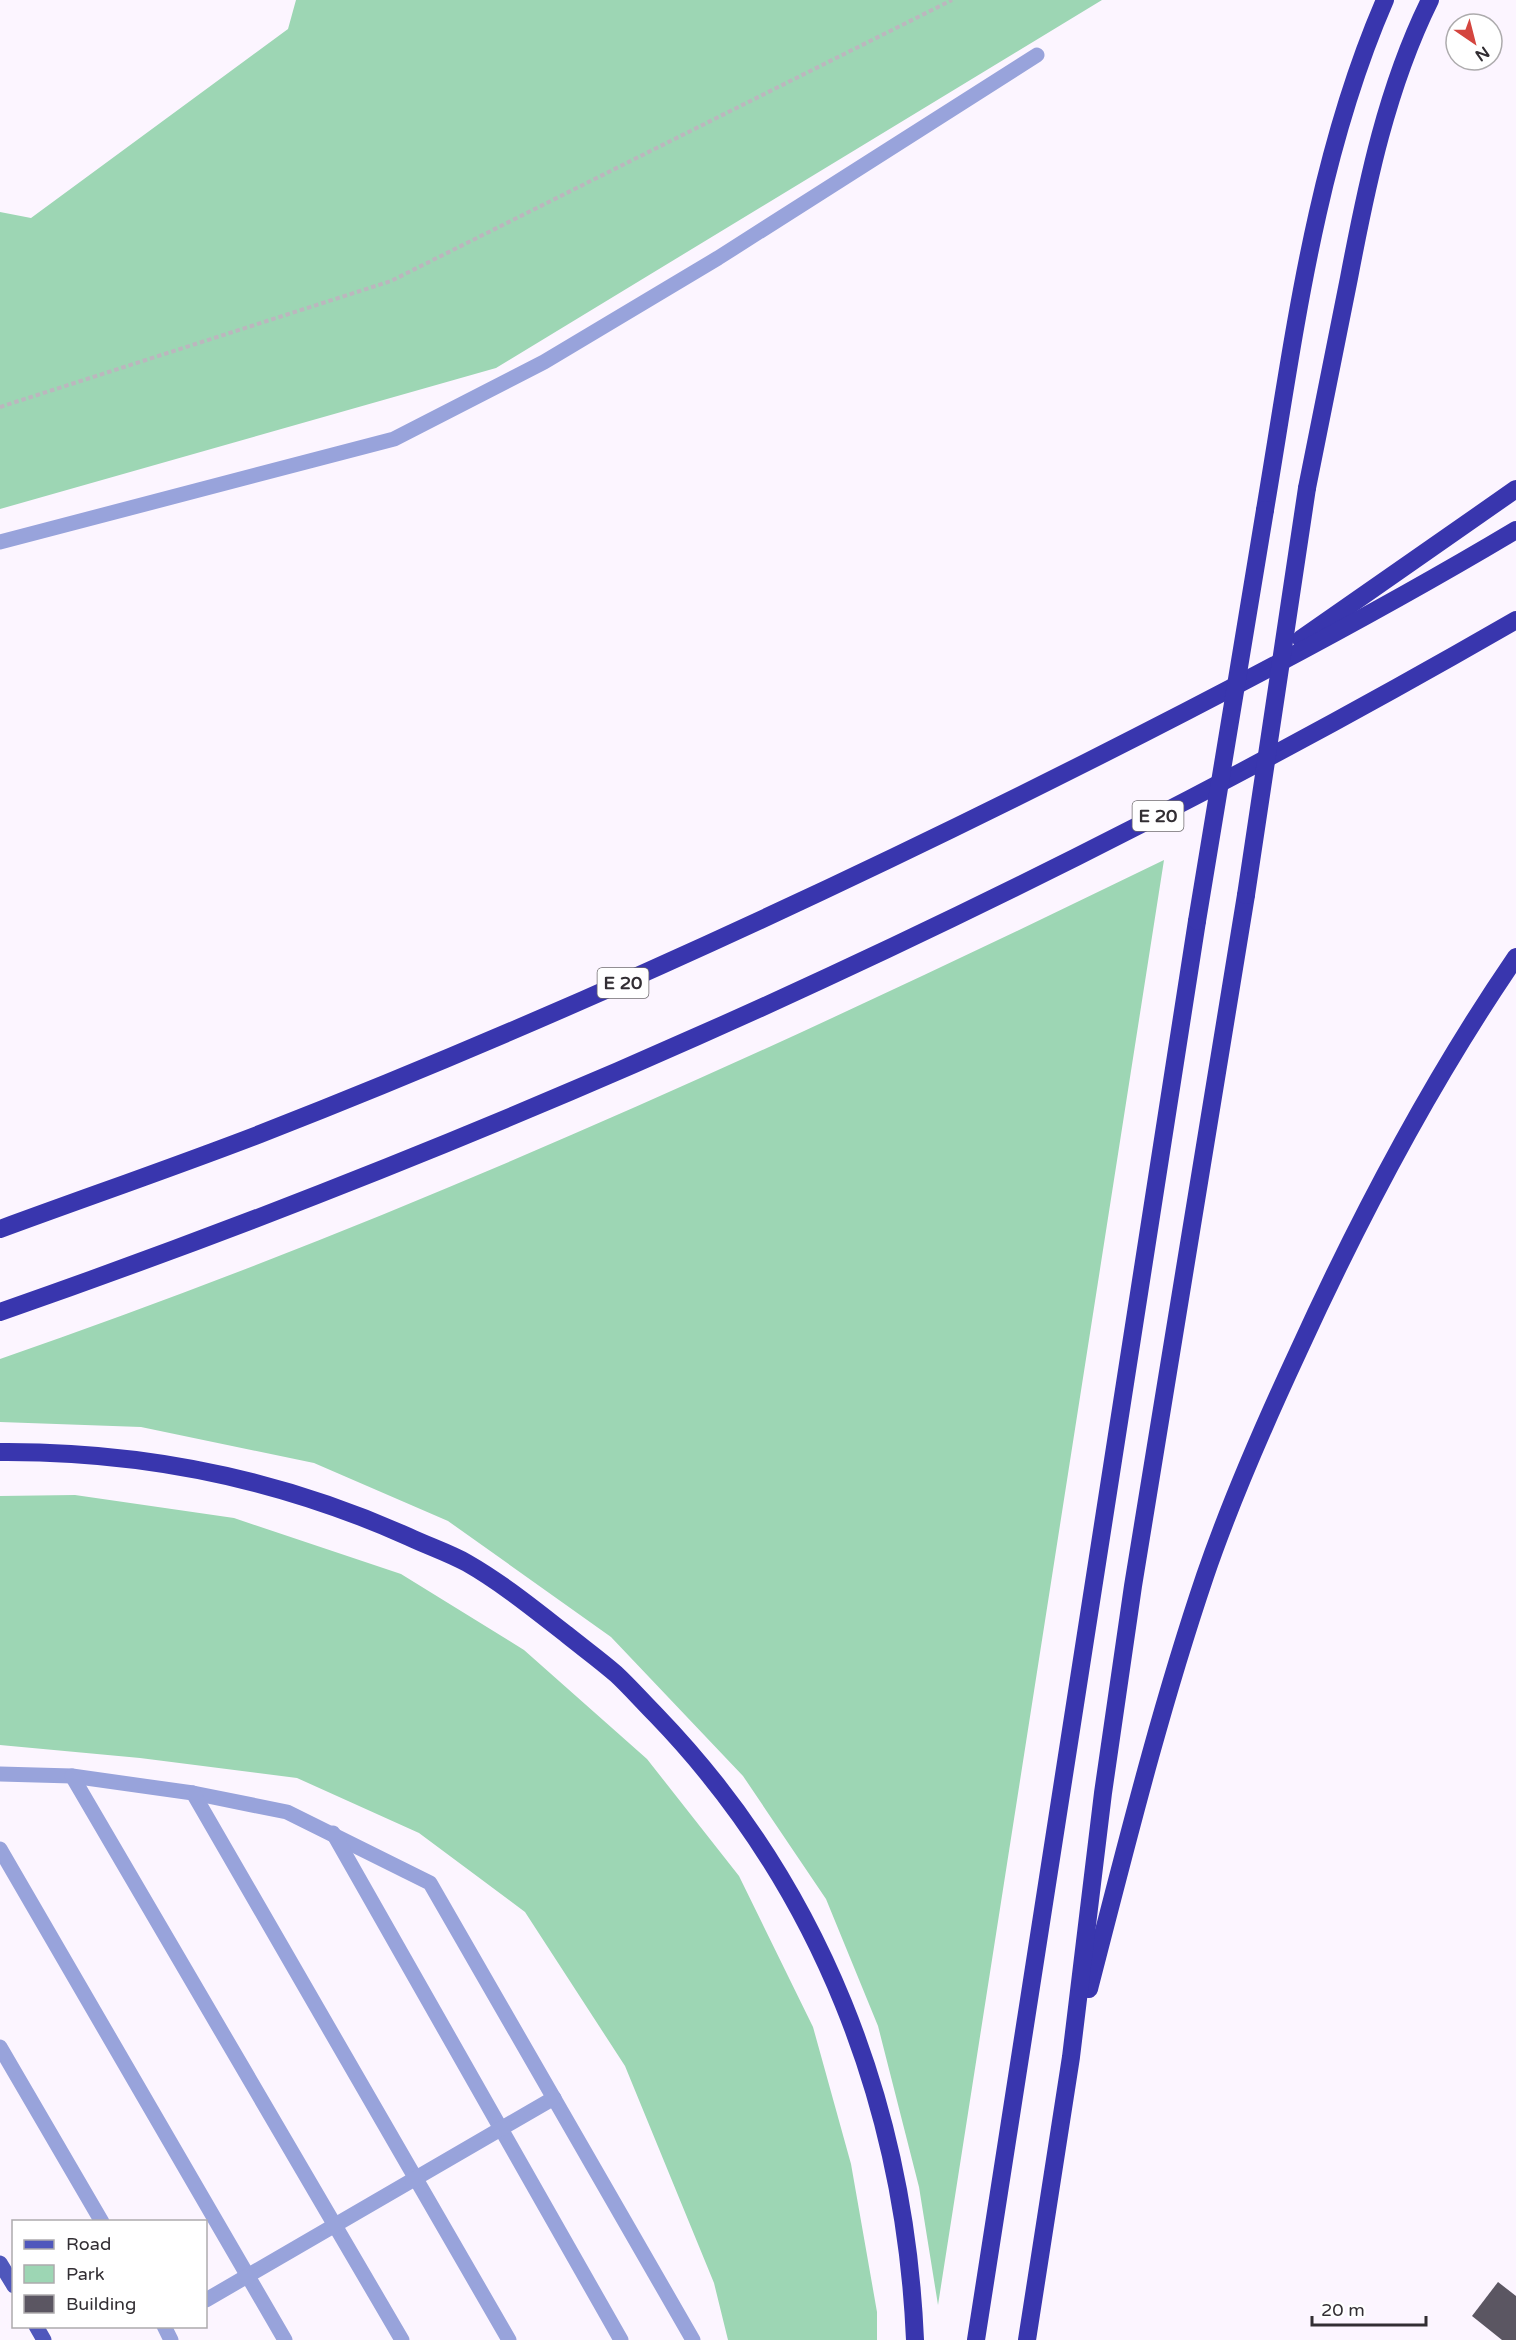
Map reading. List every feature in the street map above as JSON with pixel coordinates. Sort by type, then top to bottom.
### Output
[{"type":"highway","points":[[976,2340],[1197,921],[1307,256],[1337,136],[1366,45],[1385,0]]},
{"type":"highway","points":[[1027,2340],[1071,2057],[1103,1792],[1133,1586],[1246,895],[1307,488],[1366,192],[1391,99],[1415,31],[1430,0]]},
{"type":"highway","points":[[1226,692],[1516,489]]},
{"type":"highway","name":"E 20","points":[[0,1229],[259,1134],[502,1035],[683,957],[957,828],[1226,692],[1516,530]]},
{"type":"highway","name":"E 20","points":[[0,1312],[151,1259],[404,1161],[645,1061],[1109,843],[1516,620]]},
{"type":"highway","points":[[1071,2057],[1154,1743],[1206,1575],[1264,1426],[1344,1250],[1419,1114],[1516,957]]},
{"type":"highway","points":[[0,1452],[55,1452],[155,1461],[247,1479],[369,1519],[467,1563],[546,1619],[617,1675],[686,1747],[746,1821],[796,1900],[835,1980],[867,2069],[896,2175],[913,2288],[915,2340]]},
{"type":"main road","points":[[0,2263],[12,2283]]},
{"type":"street","points":[[0,542],[394,439],[574,344],[718,258],[1037,55]]},
{"type":"street","points":[[0,1774],[72,1776],[193,1793],[287,1812],[430,1883],[693,2340]]},
{"type":"street","points":[[72,1776],[402,2340]]},
{"type":"street","points":[[193,1793],[509,2340]]},
{"type":"street","points":[[333,1833],[621,2340]]},
{"type":"street","points":[[0,1849],[285,2340]]},
{"type":"street","points":[[0,2047],[101,2220]]},
{"type":"street","points":[[207,2300],[554,2098]]},
{"type":"path","points":[[0,407],[391,280],[952,0]]},
{"type":"green space","points":[[296,0],[1102,0],[496,368],[0,509],[0,212],[31,218],[288,29]]},
{"type":"green space","points":[[1164,860],[938,2305],[919,2187],[878,2026],[826,1899],[743,1776],[611,1637],[448,1521],[314,1463],[141,1427],[0,1422],[0,1359],[149,1306],[297,1249],[590,1127],[878,997]]},
{"type":"green space","points":[[75,1495],[234,1518],[401,1574],[524,1650],[647,1759],[739,1876],[813,2027],[851,2164],[877,2312],[877,2340],[728,2340],[714,2283],[625,2066],[525,1912],[419,1833],[297,1778],[140,1758],[0,1745],[0,1496]]},
{"type":"building","points":[[1498,2282],[1516,2296],[1516,2340],[1502,2340],[1472,2316]]}]
